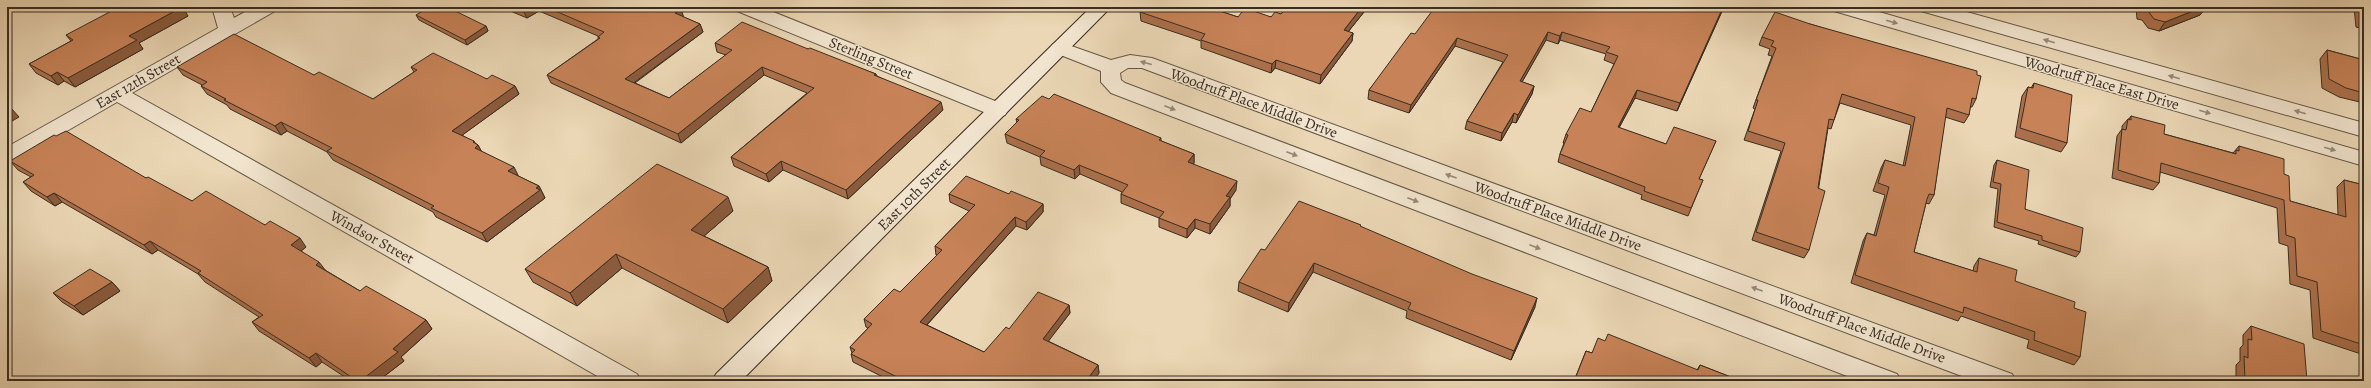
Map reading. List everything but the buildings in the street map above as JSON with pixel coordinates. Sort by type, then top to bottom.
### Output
[{"type":"street","points":[[220,7],[228,30]]},
{"type":"street","name":"East 12th Street","points":[[7,156],[268,7]]},
{"type":"street","name":"Sterling Street","points":[[744,7],[998,110]]},
{"type":"street","name":"East 10th Street","points":[[724,381],[1102,7]]},
{"type":"street","name":"Woodruff Place East Drive","points":[[1841,7],[2364,159]]},
{"type":"street","name":"Woodruff Place East Drive","points":[[1928,7],[2364,130]]},
{"type":"street","points":[[1060,48],[1113,68],[1109,77],[1111,82],[1118,88],[1888,381]]},
{"type":"street","name":"Woodruff Place Middle Drive","points":[[1113,68],[1121,62],[1132,60],[1145,62],[2003,381]]},
{"type":"street","name":"Windsor Street","points":[[116,93],[628,381]]}]
